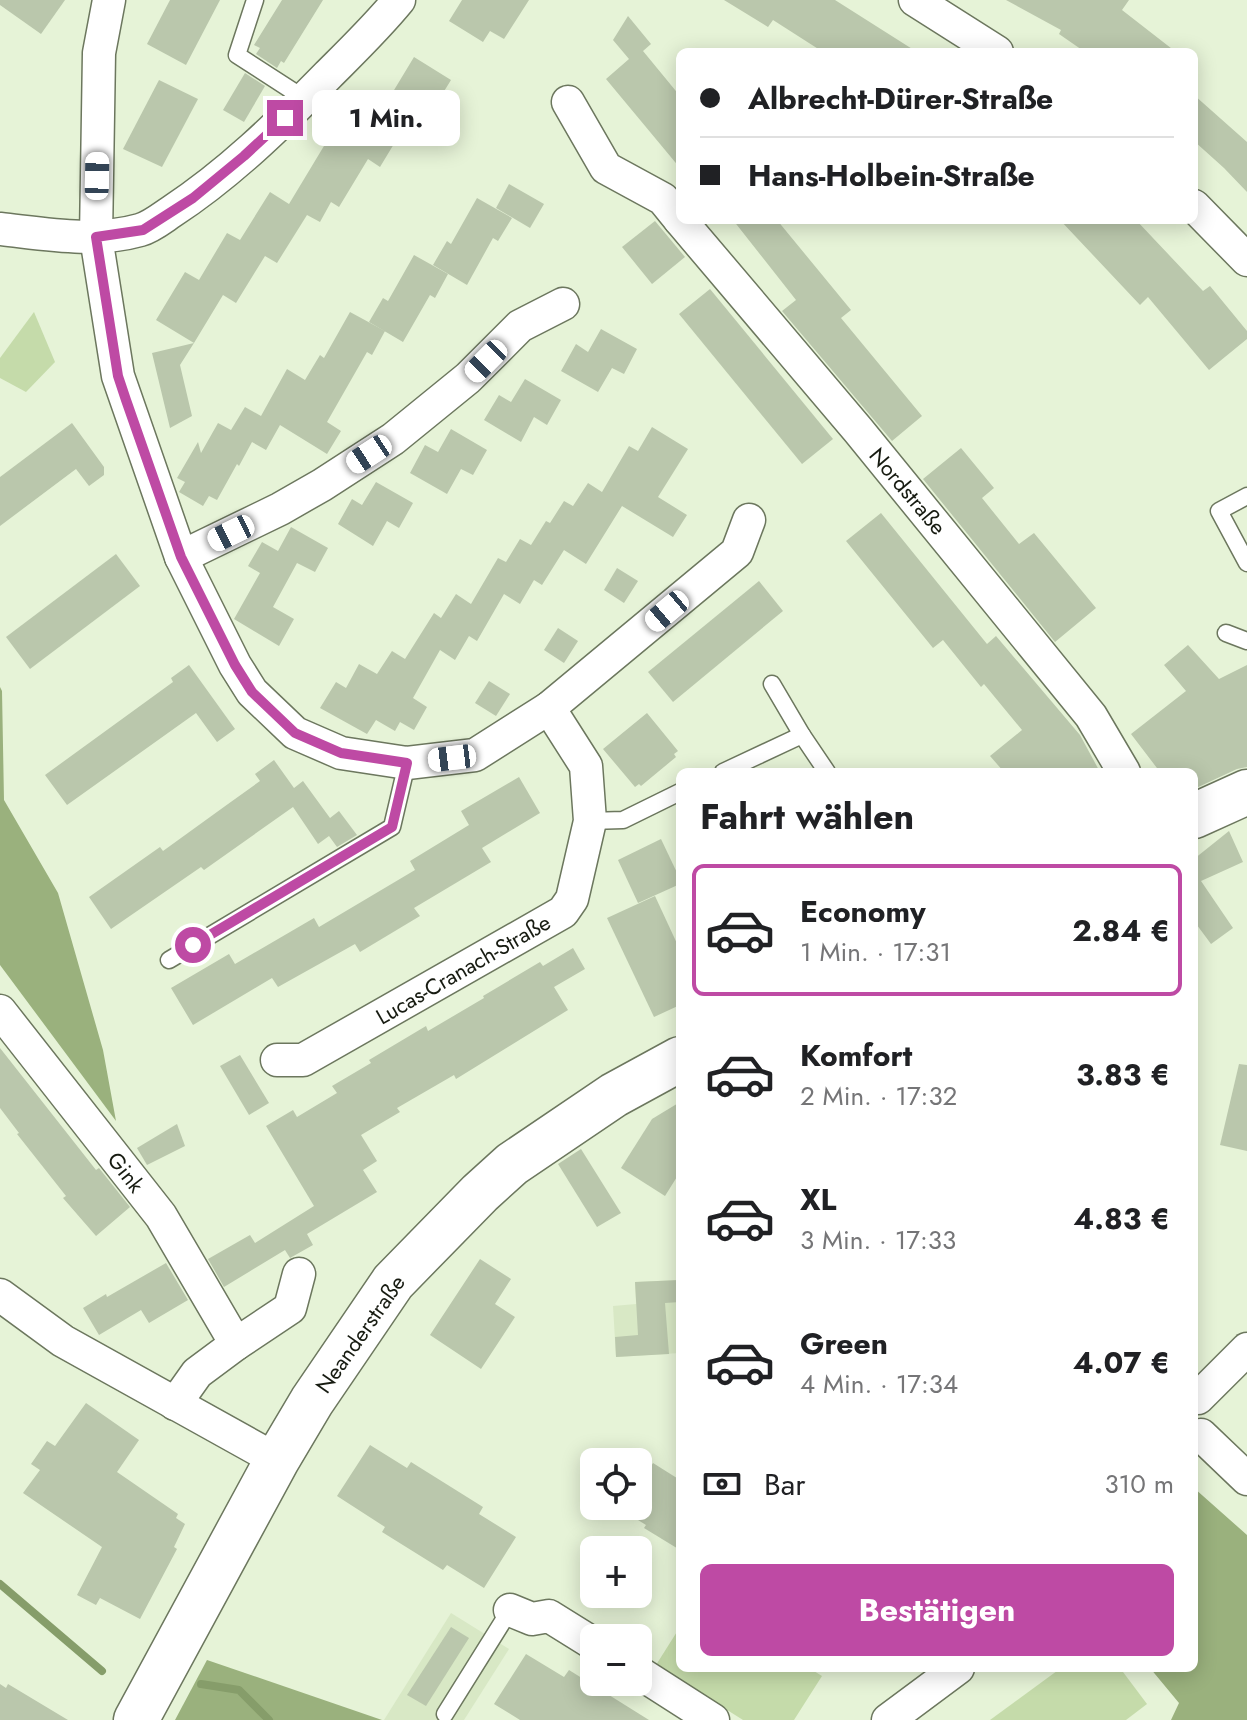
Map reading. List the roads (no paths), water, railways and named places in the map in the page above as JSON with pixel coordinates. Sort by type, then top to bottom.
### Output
[{"type":"main road","points":[[1198,814],[1247,792]]},
{"type":"main road","name":"Neanderstraße","points":[[141,1711],[277,1460],[312,1401],[393,1282],[512,1164],[614,1095],[676,1061]]},
{"type":"street","points":[[109,0],[99,53],[96,237],[118,376],[181,557],[235,665],[252,692],[295,733],[341,753],[407,763],[475,755],[549,708],[737,552],[749,520]]},
{"type":"street","points":[[0,229],[96,237],[143,230],[193,198],[244,156],[305,99],[399,0]]},
{"type":"street","points":[[915,0],[991,48]]},
{"type":"street","name":"Nordstraße","points":[[568,102],[606,168],[663,199],[676,215]]},
{"type":"street","points":[[1198,210],[1247,260]]},
{"type":"street","name":"Nordstraße","points":[[683,224],[858,430],[1091,716],[1122,768]]},
{"type":"street","points":[[181,557],[280,509],[393,439],[468,378],[520,326],[563,304]]},
{"type":"street","name":"Lucas-Cranach-Straße","points":[[277,1060],[303,1060],[563,912],[572,899],[590,821],[586,766],[549,708]]},
{"type":"street","name":"Gink","points":[[0,1011],[161,1216],[236,1344]]},
{"type":"street","points":[[175,1404],[197,1373],[290,1308],[299,1274]]},
{"type":"street","points":[[0,1295],[63,1341],[277,1460]]},
{"type":"street","points":[[1198,1395],[1247,1349]]},
{"type":"street","points":[[1198,1400],[1207,1412],[1207,1421],[1198,1436]]},
{"type":"street","points":[[1198,1439],[1247,1479]]},
{"type":"street","points":[[510,1610],[532,1619],[549,1616],[580,1635]]},
{"type":"street","points":[[888,1720],[953,1672]]},
{"type":"street","points":[[652,1681],[713,1720]]},
{"type":"lane","points":[[255,0],[237,55],[305,99]]},
{"type":"lane","points":[[1247,496],[1219,511],[1247,563]]},
{"type":"lane","points":[[1226,633],[1247,641]]},
{"type":"lane","points":[[772,684],[824,768]]},
{"type":"lane","points":[[732,768],[802,735]]},
{"type":"lane","points":[[169,960],[392,827],[407,763]]},
{"type":"lane","points":[[590,821],[623,820],[676,800]]},
{"type":"lane","points":[[445,1714],[510,1610]]},
{"type":"waterway","points":[[0,1584],[102,1671]]},
{"type":"waterway","points":[[201,1684],[239,1690],[269,1720]]}]
